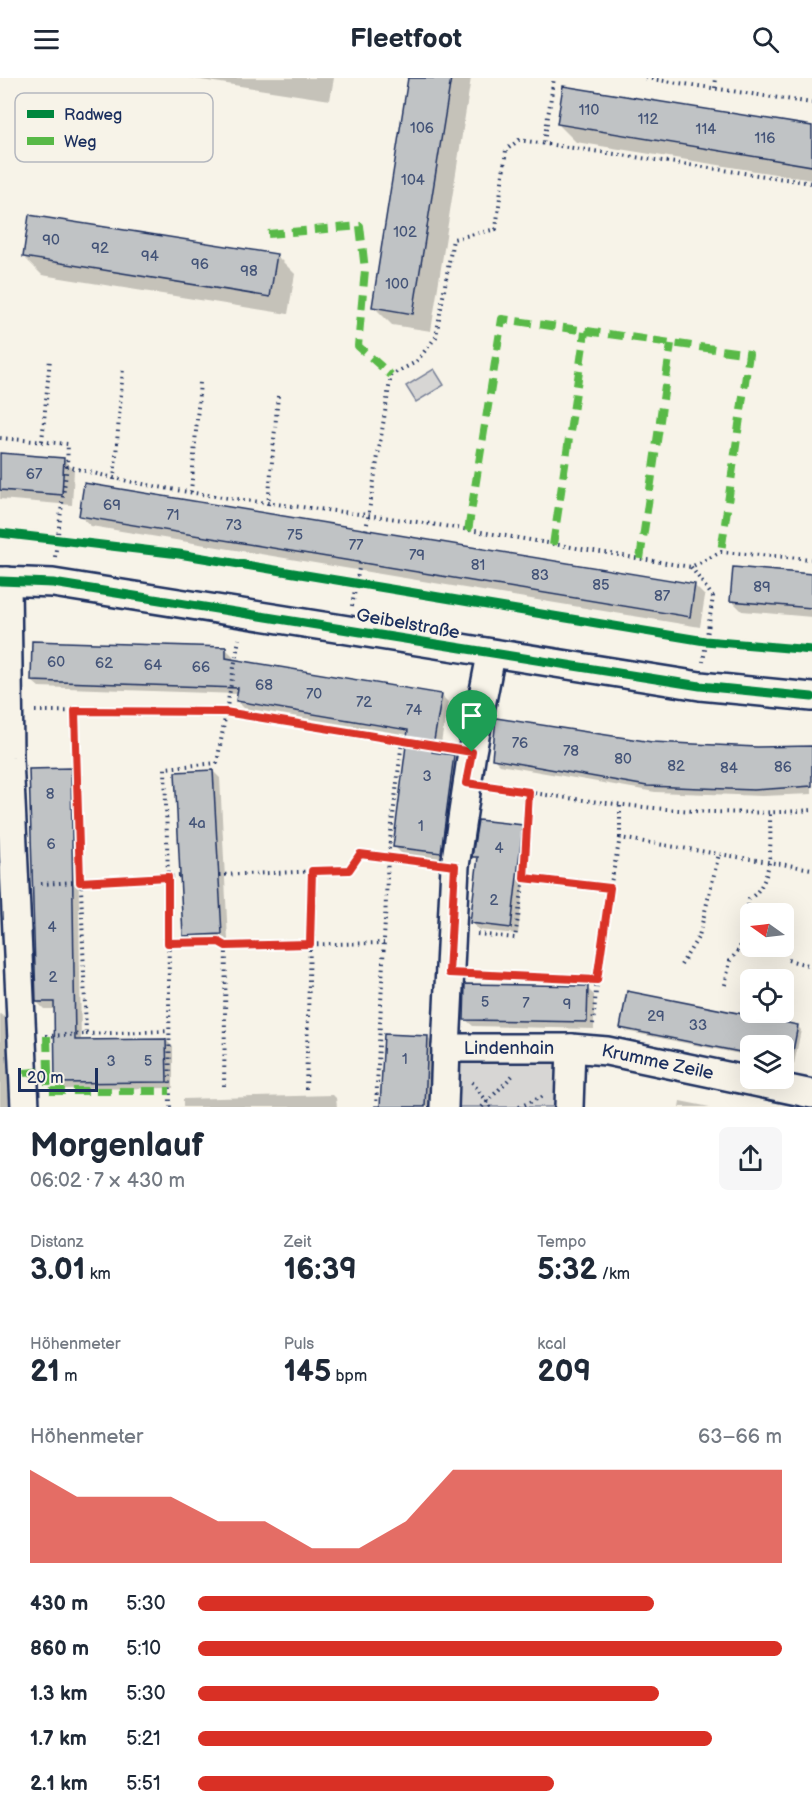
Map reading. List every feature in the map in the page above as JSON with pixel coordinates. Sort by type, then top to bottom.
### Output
[{"type":"street","name":"Geibelstraße","points":[[4,581],[53,583],[491,655],[700,686],[812,698]]},
{"type":"street","points":[[4,581],[14,886],[25,1107]]},
{"type":"street","points":[[446,1048],[455,866],[466,783],[491,655]]},
{"type":"street","name":"Lindenhain","points":[[444,1107],[446,1048],[581,1049],[569,1107]]},
{"type":"street","name":"Krumme Zeile","points":[[581,1049],[812,1094]]},
{"type":"path","points":[[544,143],[554,78]]},
{"type":"path","points":[[645,78],[812,103]]},
{"type":"path","points":[[715,88],[716,78]]},
{"type":"path","points":[[366,530],[391,375],[416,362],[436,337],[453,239],[496,229],[506,150],[519,140],[812,183]]},
{"type":"path","points":[[42,441],[50,359]]},
{"type":"path","points":[[114,480],[123,368]]},
{"type":"path","points":[[191,492],[200,382]]},
{"type":"path","points":[[267,505],[278,396]]},
{"type":"path","points":[[0,438],[68,444],[56,538]]},
{"type":"path","points":[[67,466],[114,480],[267,505],[368,515],[691,567],[721,552],[812,559]]},
{"type":"path","points":[[347,631],[360,563]]},
{"type":"path","points":[[691,567],[713,597],[700,686]]},
{"type":"path","points":[[170,1107],[165,768],[218,763],[225,712],[244,613]]},
{"type":"path","points":[[8,711],[225,712],[472,752]]},
{"type":"path","points":[[75,711],[86,1034]]},
{"type":"path","points":[[376,1107],[388,857],[402,741]]},
{"type":"path","points":[[466,783],[620,806],[770,813],[812,810]]},
{"type":"path","points":[[450,932],[515,938],[524,878],[529,792]]},
{"type":"path","points":[[581,1049],[597,980],[610,888],[620,838],[620,806]]},
{"type":"path","points":[[724,985],[730,961],[740,948],[749,899],[758,893],[770,862],[770,813]]},
{"type":"path","points":[[620,838],[812,869]]},
{"type":"path","points":[[219,874],[349,870],[360,854],[455,866]]},
{"type":"path","points":[[681,965],[699,936],[719,854]]},
{"type":"path","points":[[306,1089],[312,871]]},
{"type":"path","points":[[14,886],[180,876]]},
{"type":"path","points":[[524,878],[610,888]]},
{"type":"path","points":[[168,943],[219,942],[226,946],[384,943]]},
{"type":"path","points":[[224,1086],[226,946]]},
{"type":"path","points":[[788,960],[812,966]]},
{"type":"path","points":[[449,973],[597,980]]},
{"type":"path","points":[[22,1037],[169,1031]]},
{"type":"shaded area","points":[[434,369],[444,385],[416,402],[406,386]]},
{"type":"shaded area","points":[[559,1054],[564,1107],[451,1107],[452,1060]]},
{"type":"building","points":[[408,78],[451,78],[413,314],[372,307]]},
{"type":"building","points":[[563,86],[812,126],[812,166],[557,124]]},
{"type":"building","points":[[29,215],[277,254],[270,297],[23,257]]},
{"type":"building","points":[[0,453],[64,458],[62,495],[0,490]]},
{"type":"building","points":[[84,483],[695,584],[690,617],[79,516]]},
{"type":"building","points":[[733,567],[812,574],[812,608],[730,601]]},
{"type":"building","points":[[32,641],[226,647],[226,658],[442,694],[432,752],[454,755],[441,853],[393,847],[408,730],[236,701],[238,688],[31,681]]},
{"type":"building","points":[[496,718],[652,742],[757,747],[812,746],[812,786],[754,790],[647,786],[492,759]]},
{"type":"building","points":[[71,768],[75,1040],[166,1039],[167,1082],[55,1083],[54,1002],[36,1002],[29,769]]},
{"type":"building","points":[[213,770],[222,934],[183,936],[175,772]]},
{"type":"building","points":[[478,820],[523,825],[511,928],[470,923],[478,857],[472,857]]},
{"type":"building","points":[[465,984],[588,986],[587,1022],[464,1020]]},
{"type":"building","points":[[627,991],[740,1013],[740,1023],[798,1025],[794,1046],[794,1035],[740,1035],[740,1052],[620,1028]]},
{"type":"building","points":[[384,1034],[428,1036],[425,1107],[380,1107]]},
{"type":"marked path","points":[[268,234],[360,226],[365,270],[358,346],[391,375]]},
{"type":"marked path","points":[[468,531],[502,319],[749,354],[721,552]]},
{"type":"marked path","points":[[553,545],[585,332]]},
{"type":"marked path","points":[[640,559],[671,344]]},
{"type":"marked path","points":[[47,1036],[48,1071]]},
{"type":"marked path","points":[[24,1073],[48,1071],[48,1091],[170,1091]]},
{"type":"cycle path","points":[[0,533],[179,554],[705,641],[812,650]]},
{"type":"cycle path","points":[[0,581],[53,583],[700,686],[812,697]]},
{"type":"route","points":[[75,711],[225,712],[472,752],[466,783],[529,792],[524,878],[610,888],[597,980],[449,973],[450,921],[455,866],[360,854],[349,870],[312,871],[310,944],[226,946],[219,942],[168,943],[168,877],[80,882],[75,711]]}]
